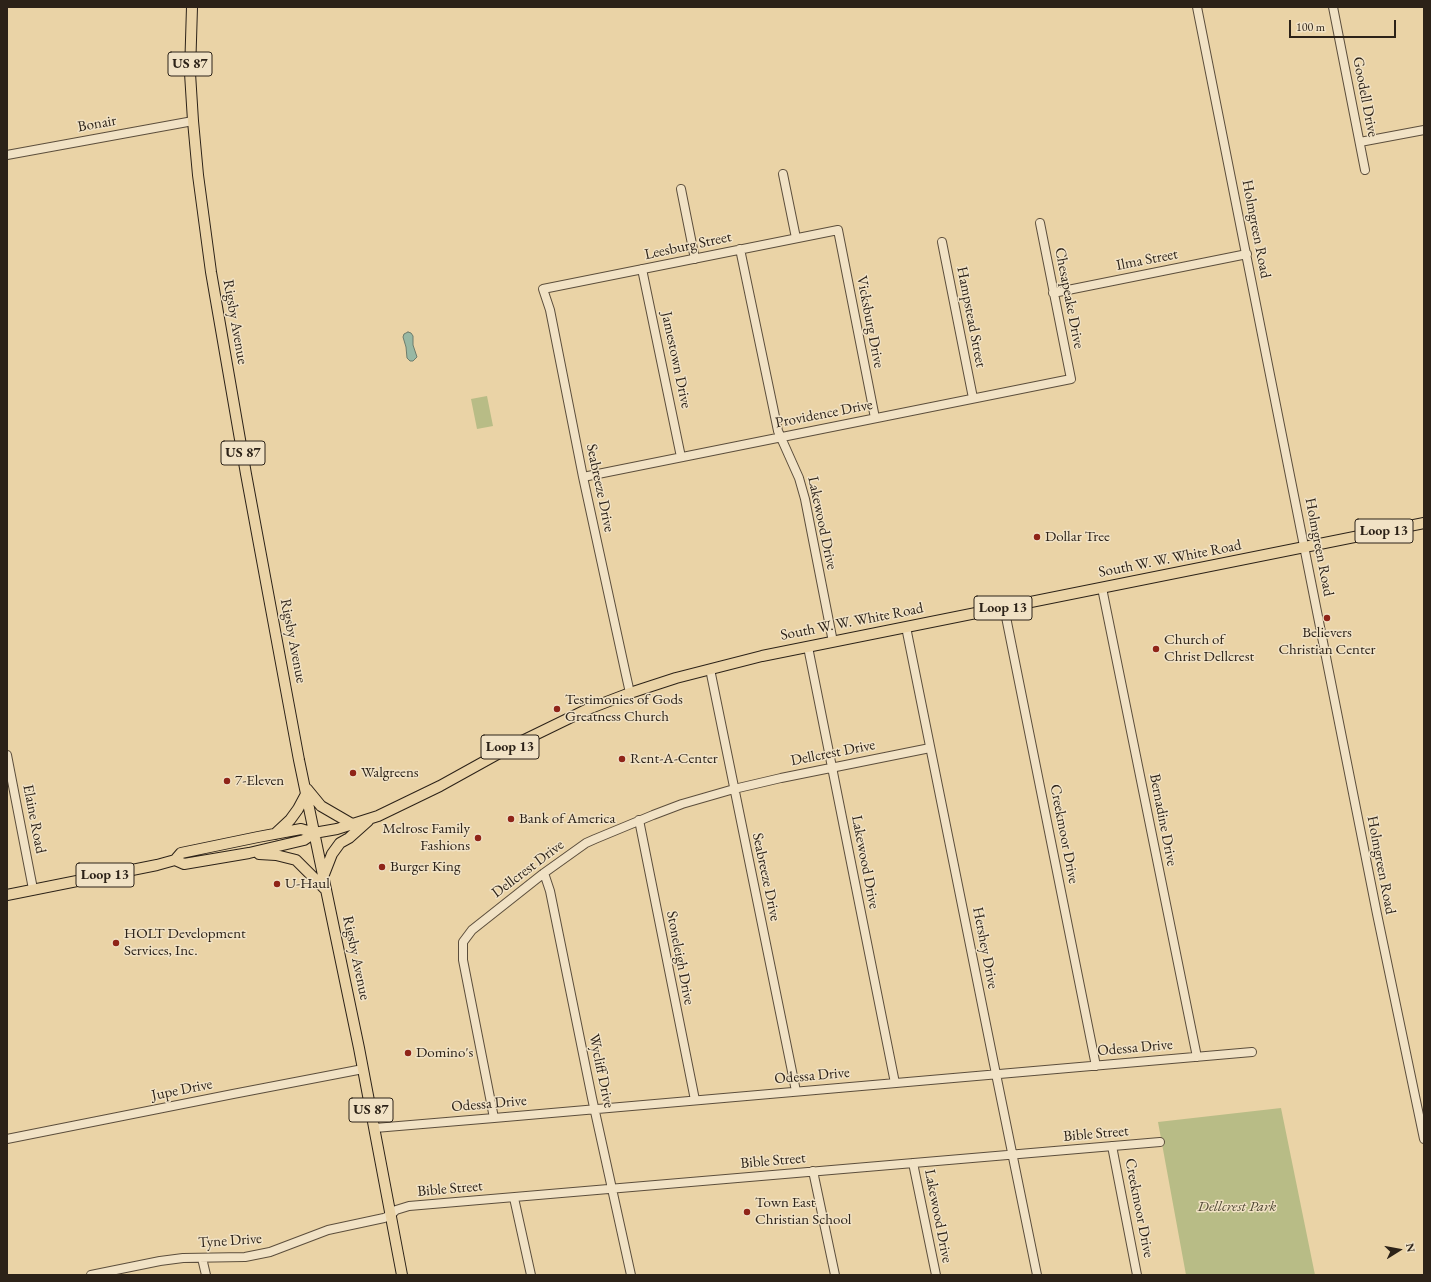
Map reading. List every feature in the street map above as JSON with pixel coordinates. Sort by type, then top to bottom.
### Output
[{"type":"main road","name":"Rigsby Avenue","points":[[193,9],[190,73],[192,121],[211,272],[246,474],[305,789],[375,1128],[402,1275]]},
{"type":"main road","name":"South W. W. White Road","points":[[175,860],[184,864],[249,853],[304,840],[314,834],[337,829],[372,818],[440,786],[514,744],[588,709],[630,692],[676,678],[832,642],[1424,523]]},
{"type":"main road","points":[[275,834],[290,820],[298,809],[305,789],[321,806],[352,824]]},
{"type":"main road","points":[[323,877],[332,854],[340,843],[349,838],[372,818]]},
{"type":"main road","name":"South W. W. White Road","points":[[7,895],[157,865],[175,860],[181,853],[258,837],[301,829],[314,834]]},
{"type":"main road","points":[[258,837],[260,850]]},
{"type":"main road","points":[[249,853],[276,855],[296,860],[326,890]]},
{"type":"street","name":"Holmgreen Road","points":[[1197,7],[1247,254],[1376,914],[1424,1139]]},
{"type":"street","name":"Goodell Drive","points":[[1333,7],[1365,170]]},
{"type":"street","name":"Bonair","points":[[7,155],[192,121]]},
{"type":"street","points":[[1360,142],[1424,130]]},
{"type":"street","points":[[783,174],[796,238]]},
{"type":"street","points":[[681,189],[695,259]]},
{"type":"street","name":"Chesapeake Drive","points":[[1040,224],[1071,379]]},
{"type":"street","name":"Leesburg Street","points":[[543,289],[838,230]]},
{"type":"street","name":"Vicksburg Drive","points":[[838,230],[875,418]]},
{"type":"street","name":"Hampstead Street","points":[[942,242],[973,398]]},
{"type":"street","name":"Lakewood Drive","points":[[740,249],[774,418],[780,437],[799,478],[805,499],[832,642]]},
{"type":"street","name":"Ilma Street","points":[[1053,293],[1247,254]]},
{"type":"street","name":"Jamestown Drive","points":[[642,269],[681,457]]},
{"type":"street","name":"Seabreeze Drive","points":[[543,289],[550,310],[583,477],[630,692]]},
{"type":"street","name":"Providence Drive","points":[[583,477],[1071,379]]},
{"type":"street","name":"Bernadine Drive","points":[[1102,588],[1196,1057]]},
{"type":"street","name":"Creekmoor Drive","points":[[1004,607],[1096,1066]]},
{"type":"street","name":"Hershey Drive","points":[[906,627],[1037,1275]]},
{"type":"street","name":"Lakewood Drive","points":[[808,647],[895,1083]]},
{"type":"street","name":"Seabreeze Drive","points":[[710,669],[796,1091]]},
{"type":"street","name":"Dellcrest Drive","points":[[494,1118],[462,960],[463,942],[472,930],[544,874],[595,838],[639,820],[682,804],[734,789],[930,748]]},
{"type":"street","name":"Elaine Road","points":[[7,755],[33,889]]},
{"type":"street","name":"Stoneleigh Drive","points":[[639,820],[694,1100]]},
{"type":"street","name":"Wycliff Drive","points":[[544,874],[550,891],[594,1109],[631,1275]]},
{"type":"street","name":"Odessa Drive","points":[[375,1128],[1252,1052]]},
{"type":"street","name":"Jupe Drive","points":[[7,1139],[363,1069]]},
{"type":"street","name":"Bible Street","points":[[391,1215],[396,1210],[409,1206],[1160,1142]]},
{"type":"street","name":"Creekmoor Drive","points":[[1112,1146],[1138,1275]]},
{"type":"street","name":"Lakewood Drive","points":[[913,1163],[936,1275]]},
{"type":"street","points":[[813,1171],[835,1275]]},
{"type":"street","points":[[514,1198],[531,1275]]},
{"type":"street","name":"Tyne Drive","points":[[91,1275],[160,1261],[183,1258],[245,1257],[270,1252],[328,1230],[384,1218],[391,1215]]},
{"type":"street","points":[[202,1258],[206,1275]]},
{"type":"green space","points":[[487,396],[493,426],[477,429],[471,399]]},
{"type":"green space","name":"Dellcrest Park","points":[[1281,1108],[1315,1275],[1186,1275],[1158,1122]]},
{"type":"shaded area","points":[[408,332],[413,336],[413,345],[417,357],[413,361],[410,361],[407,358],[403,337],[404,334]]},
{"type":"place","name":"Dollar Tree","points":[[1037,537]]},
{"type":"place","name":"Believers Christian Center","points":[[1327,618]]},
{"type":"place","name":"Church of Christ Dellcrest","points":[[1156,649]]},
{"type":"place","name":"Testimonies of Gods Greatness Church","points":[[557,709]]},
{"type":"place","name":"Rent-A-Center","points":[[622,759]]},
{"type":"place","name":"Walgreens","points":[[353,773]]},
{"type":"place","name":"7-Eleven","points":[[227,781]]},
{"type":"place","name":"Bank of America","points":[[511,819]]},
{"type":"place","name":"Melrose Family Fashions","points":[[478,838]]},
{"type":"place","name":"Burger King","points":[[382,867]]},
{"type":"place","name":"U-Haul","points":[[277,884]]},
{"type":"place","name":"HOLT Development Services, Inc.","points":[[116,943]]},
{"type":"place","name":"Domino's","points":[[408,1053]]},
{"type":"place","name":"Town East Christian School","points":[[747,1212]]}]
